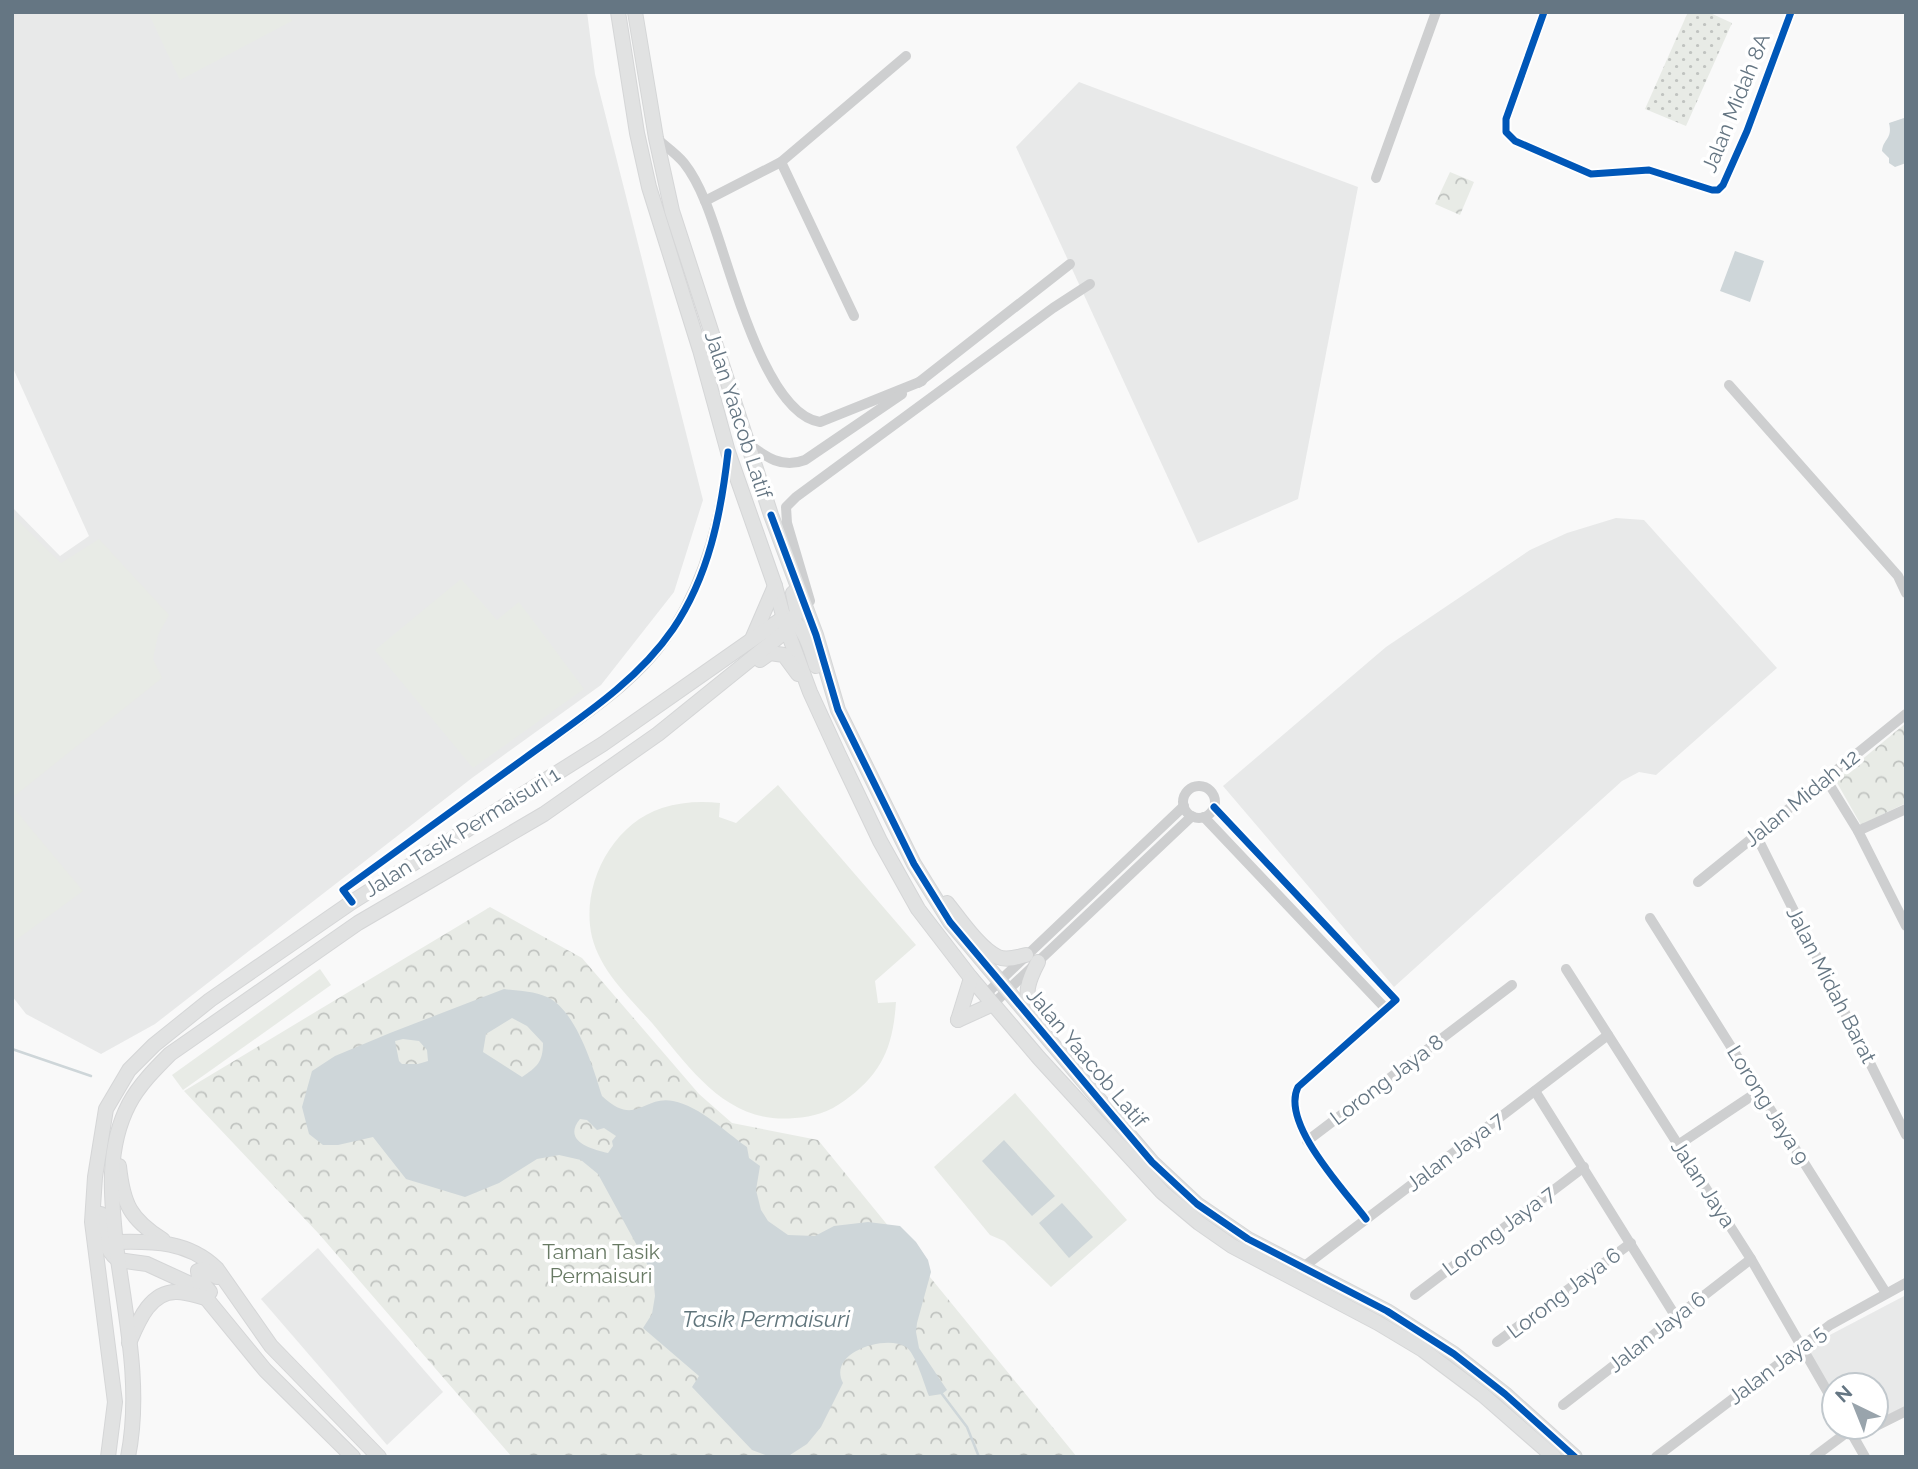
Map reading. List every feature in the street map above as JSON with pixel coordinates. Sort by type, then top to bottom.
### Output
[{"type":"main road","name":"Jalan Yaacob Latif","points":[[618,12],[637,133],[649,187],[700,350],[728,453],[810,692],[903,885],[935,934],[971,978],[1098,1125],[1163,1192],[1199,1223],[1232,1246],[1378,1323],[1423,1350],[1483,1395],[1554,1457]]},
{"type":"main road","name":"Jalan Yaacob Latif","points":[[635,12],[656,138],[672,211],[771,514],[816,635],[838,710],[915,864],[950,922],[1152,1162],[1197,1204],[1248,1239],[1387,1311],[1454,1354],[1505,1394],[1575,1457]]},
{"type":"main road","points":[[771,514],[796,602],[797,612],[788,623],[804,634],[818,671],[838,710]]},
{"type":"main road","points":[[753,639],[775,586]]},
{"type":"main road","name":"Jalan Tasik Permaisuri 1","points":[[108,1457],[115,1402],[92,1222],[95,1177],[106,1109],[129,1070],[154,1045],[227,988],[352,902],[603,744],[753,639],[788,623]]},
{"type":"main road","name":"Jalan Tasik Permaisuri 1","points":[[128,1457],[135,1405],[110,1204],[116,1137],[129,1103],[152,1073],[170,1054],[358,923],[544,814],[618,762],[723,683],[788,623]]},
{"type":"main road","points":[[723,683],[770,653],[779,653],[784,655],[810,692]]},
{"type":"main road","points":[[603,744],[618,762]]},
{"type":"main road","points":[[915,864],[987,950],[999,958],[1032,959],[1026,1000],[1041,1031]]},
{"type":"main road","points":[[971,978],[958,1020],[989,999]]},
{"type":"main road","points":[[227,988],[239,1006]]},
{"type":"main road","points":[[116,1137],[125,1202],[132,1216],[172,1245]]},
{"type":"main road","points":[[95,1177],[104,1240],[115,1251],[197,1287],[265,1370],[353,1457]]},
{"type":"main road","points":[[107,1337],[110,1302],[106,1265],[115,1251],[152,1241],[191,1249],[206,1259],[226,1283],[271,1346],[379,1457]]},
{"type":"main road","points":[[226,1283],[203,1269],[198,1271],[204,1284],[245,1335],[247,1347]]},
{"type":"main road","points":[[129,1343],[142,1315],[159,1296],[176,1291],[207,1298]]},
{"type":"street","points":[[1376,178],[1436,12]]},
{"type":"street","name":"Jalan Midah 8A","points":[[1544,12],[1506,119],[1506,132],[1515,141],[1591,174],[1649,170],[1718,190],[1723,185],[1747,131],[1791,12]]},
{"type":"street","points":[[705,201],[781,162],[906,56]]},
{"type":"street","points":[[656,138],[684,163],[705,201],[759,356],[788,401],[807,420],[820,422],[922,381]]},
{"type":"street","points":[[781,162],[854,316]]},
{"type":"street","points":[[747,443],[768,459],[792,466],[805,460],[922,381],[1070,264]]},
{"type":"street","points":[[816,635],[786,507],[1020,331],[1090,284]]},
{"type":"street","points":[[1729,385],[1898,576],[1906,593]]},
{"type":"street","points":[[352,902],[343,890],[585,714],[649,660],[673,629],[692,595],[709,555],[723,497],[728,453]]},
{"type":"street","name":"Jalan Midah 12","points":[[1698,882],[1906,713]]},
{"type":"street","points":[[1826,779],[1858,831],[1902,912],[1906,926]]},
{"type":"street","points":[[989,999],[1184,806],[1188,791],[1202,786],[1213,794],[1214,807],[1396,1000],[1298,1087],[1293,1103],[1307,1141],[1366,1219]]},
{"type":"street","points":[[1184,806],[1198,816],[1387,1009]]},
{"type":"street","points":[[1032,959],[1198,816],[1214,807]]},
{"type":"street","points":[[1858,831],[1906,810]]},
{"type":"street","name":"Jalan Midah Barat","points":[[1756,835],[1906,1135]]},
{"type":"street","name":"Lorong Jaya 9","points":[[1650,918],[1886,1293]]},
{"type":"street","name":"Jalan Jaya","points":[[1566,969],[1751,1259],[1820,1378]]},
{"type":"street","name":"Lorong Jaya 8","points":[[1307,1141],[1512,985]]},
{"type":"street","name":"Jalan Jaya 7","points":[[1302,1268],[1608,1035]]},
{"type":"street","points":[[1535,1091],[1676,1317]]},
{"type":"street","points":[[1678,1145],[1759,1091]]},
{"type":"street","name":"Lorong Jaya 7","points":[[1415,1295],[1584,1167]]},
{"type":"street","name":"Lorong Jaya 6","points":[[1497,1342],[1631,1243]]},
{"type":"street","name":"Jalan Jaya 6","points":[[1563,1405],[1751,1259]]},
{"type":"street","name":"Jalan Jaya 5","points":[[1656,1457],[1830,1325],[1906,1283]]},
{"type":"street","points":[[1890,1419],[1906,1411]]},
{"type":"street","points":[[1814,1457],[1836,1441]]},
{"type":"street","points":[[1856,1441],[1865,1457]]},
{"type":"shaded area","points":[[12,12],[587,12],[595,74],[703,500],[674,592],[601,685],[472,778],[155,1024],[101,1054],[26,1014],[12,996],[12,507],[60,556],[89,536],[12,366]]},
{"type":"shaded area","points":[[1079,82],[1358,187],[1298,499],[1198,543],[1016,147]]},
{"type":"shaded area","points":[[1616,518],[1644,520],[1777,668],[1656,775],[1639,772],[1622,781],[1394,987],[1223,786],[1386,647],[1530,550],[1567,533]]},
{"type":"shaded area","points":[[318,1248],[443,1392],[387,1445],[261,1299]]},
{"type":"shaded area","points":[[1906,1295],[1906,1406],[1890,1414],[1890,1371],[1820,1371],[1807,1347]]},
{"type":"green space","points":[[148,12],[288,12],[292,21],[180,80]]},
{"type":"green space","points":[[1688,12],[1708,12],[1732,23],[1686,126],[1645,109]]},
{"type":"green space","points":[[1450,172],[1474,182],[1460,215],[1435,204]]},
{"type":"green space","points":[[12,515],[61,563],[99,539],[169,615],[158,635],[153,659],[162,678],[12,798]]},
{"type":"green space","points":[[461,579],[497,620],[519,602],[584,689],[473,768],[375,650]]},
{"type":"green space","points":[[1906,723],[1906,803],[1861,825],[1836,781]]},
{"type":"green space","points":[[778,785],[916,945],[875,981],[878,1003],[896,1002],[892,1033],[876,1070],[857,1091],[838,1105],[821,1113],[795,1118],[771,1118],[749,1113],[730,1103],[696,1075],[609,973],[596,950],[590,917],[591,898],[604,859],[628,828],[644,816],[676,804],[713,802],[720,803],[719,817],[736,823]]},
{"type":"green space","points":[[12,806],[83,891],[12,943]]},
{"type":"green space","name":"Taman Tasik Permaisuri","points":[[490,907],[582,958],[699,1094],[732,1123],[818,1140],[1077,1457],[512,1457],[319,1234],[184,1091]]},
{"type":"green space","points":[[320,969],[331,985],[183,1090],[172,1075]]},
{"type":"green space","points":[[1015,1093],[1127,1220],[1051,1287],[1004,1241],[990,1235],[934,1167]]},
{"type":"water","points":[[1904,118],[1906,163],[1895,167],[1889,163],[1889,158],[1882,151],[1890,132],[1889,123]]},
{"type":"water","points":[[1735,251],[1764,261],[1750,302],[1720,291]]},
{"type":"water","name":"Tasik Permaisuri","points":[[504,989],[547,997],[567,1014],[575,1026],[602,1096],[614,1105],[631,1110],[663,1100],[683,1104],[703,1114],[747,1147],[749,1158],[760,1166],[756,1190],[761,1210],[768,1221],[788,1235],[815,1236],[834,1226],[868,1222],[900,1226],[916,1242],[928,1260],[931,1272],[916,1332],[919,1348],[947,1390],[942,1394],[929,1396],[916,1362],[906,1347],[885,1343],[873,1345],[850,1355],[843,1363],[840,1372],[843,1383],[821,1427],[807,1444],[790,1455],[778,1457],[752,1450],[692,1387],[699,1376],[643,1328],[652,1314],[655,1296],[653,1275],[598,1174],[581,1160],[559,1155],[537,1159],[499,1183],[465,1197],[406,1179],[373,1137],[338,1145],[323,1145],[309,1134],[302,1107],[312,1071],[335,1056]],"holes":[[[512,1018],[527,1026],[543,1043],[538,1063],[522,1077],[483,1052],[486,1034]],[[395,1041],[419,1041],[427,1050],[428,1061],[402,1064]],[[580,1119],[587,1120],[597,1130],[604,1128],[616,1136],[612,1141],[613,1146],[608,1153],[587,1146],[576,1138],[575,1127]]]},
{"type":"water","points":[[1004,1140],[1055,1196],[1032,1216],[982,1161]]},
{"type":"water","points":[[1062,1203],[1093,1237],[1069,1258],[1039,1223]]},
{"type":"waterway","points":[[12,1049],[91,1076]]},
{"type":"waterway","points":[[942,1394],[967,1427],[979,1457]]},
{"type":"cycle path","points":[[1544,12],[1506,119],[1506,132],[1515,141],[1591,174],[1649,170],[1712,190],[1718,190],[1723,185],[1747,131],[1791,12]]},
{"type":"cycle path","points":[[352,902],[343,890],[585,715],[624,684],[658,648],[685,609],[704,566],[722,498],[728,452]]},
{"type":"cycle path","points":[[771,515],[816,635],[838,710],[914,864],[950,922],[1152,1162],[1197,1204],[1248,1239],[1387,1311],[1454,1354],[1505,1394],[1575,1457]]},
{"type":"cycle path","points":[[1214,807],[1396,1000],[1298,1087],[1295,1102],[1298,1119],[1317,1156],[1366,1219]]}]
